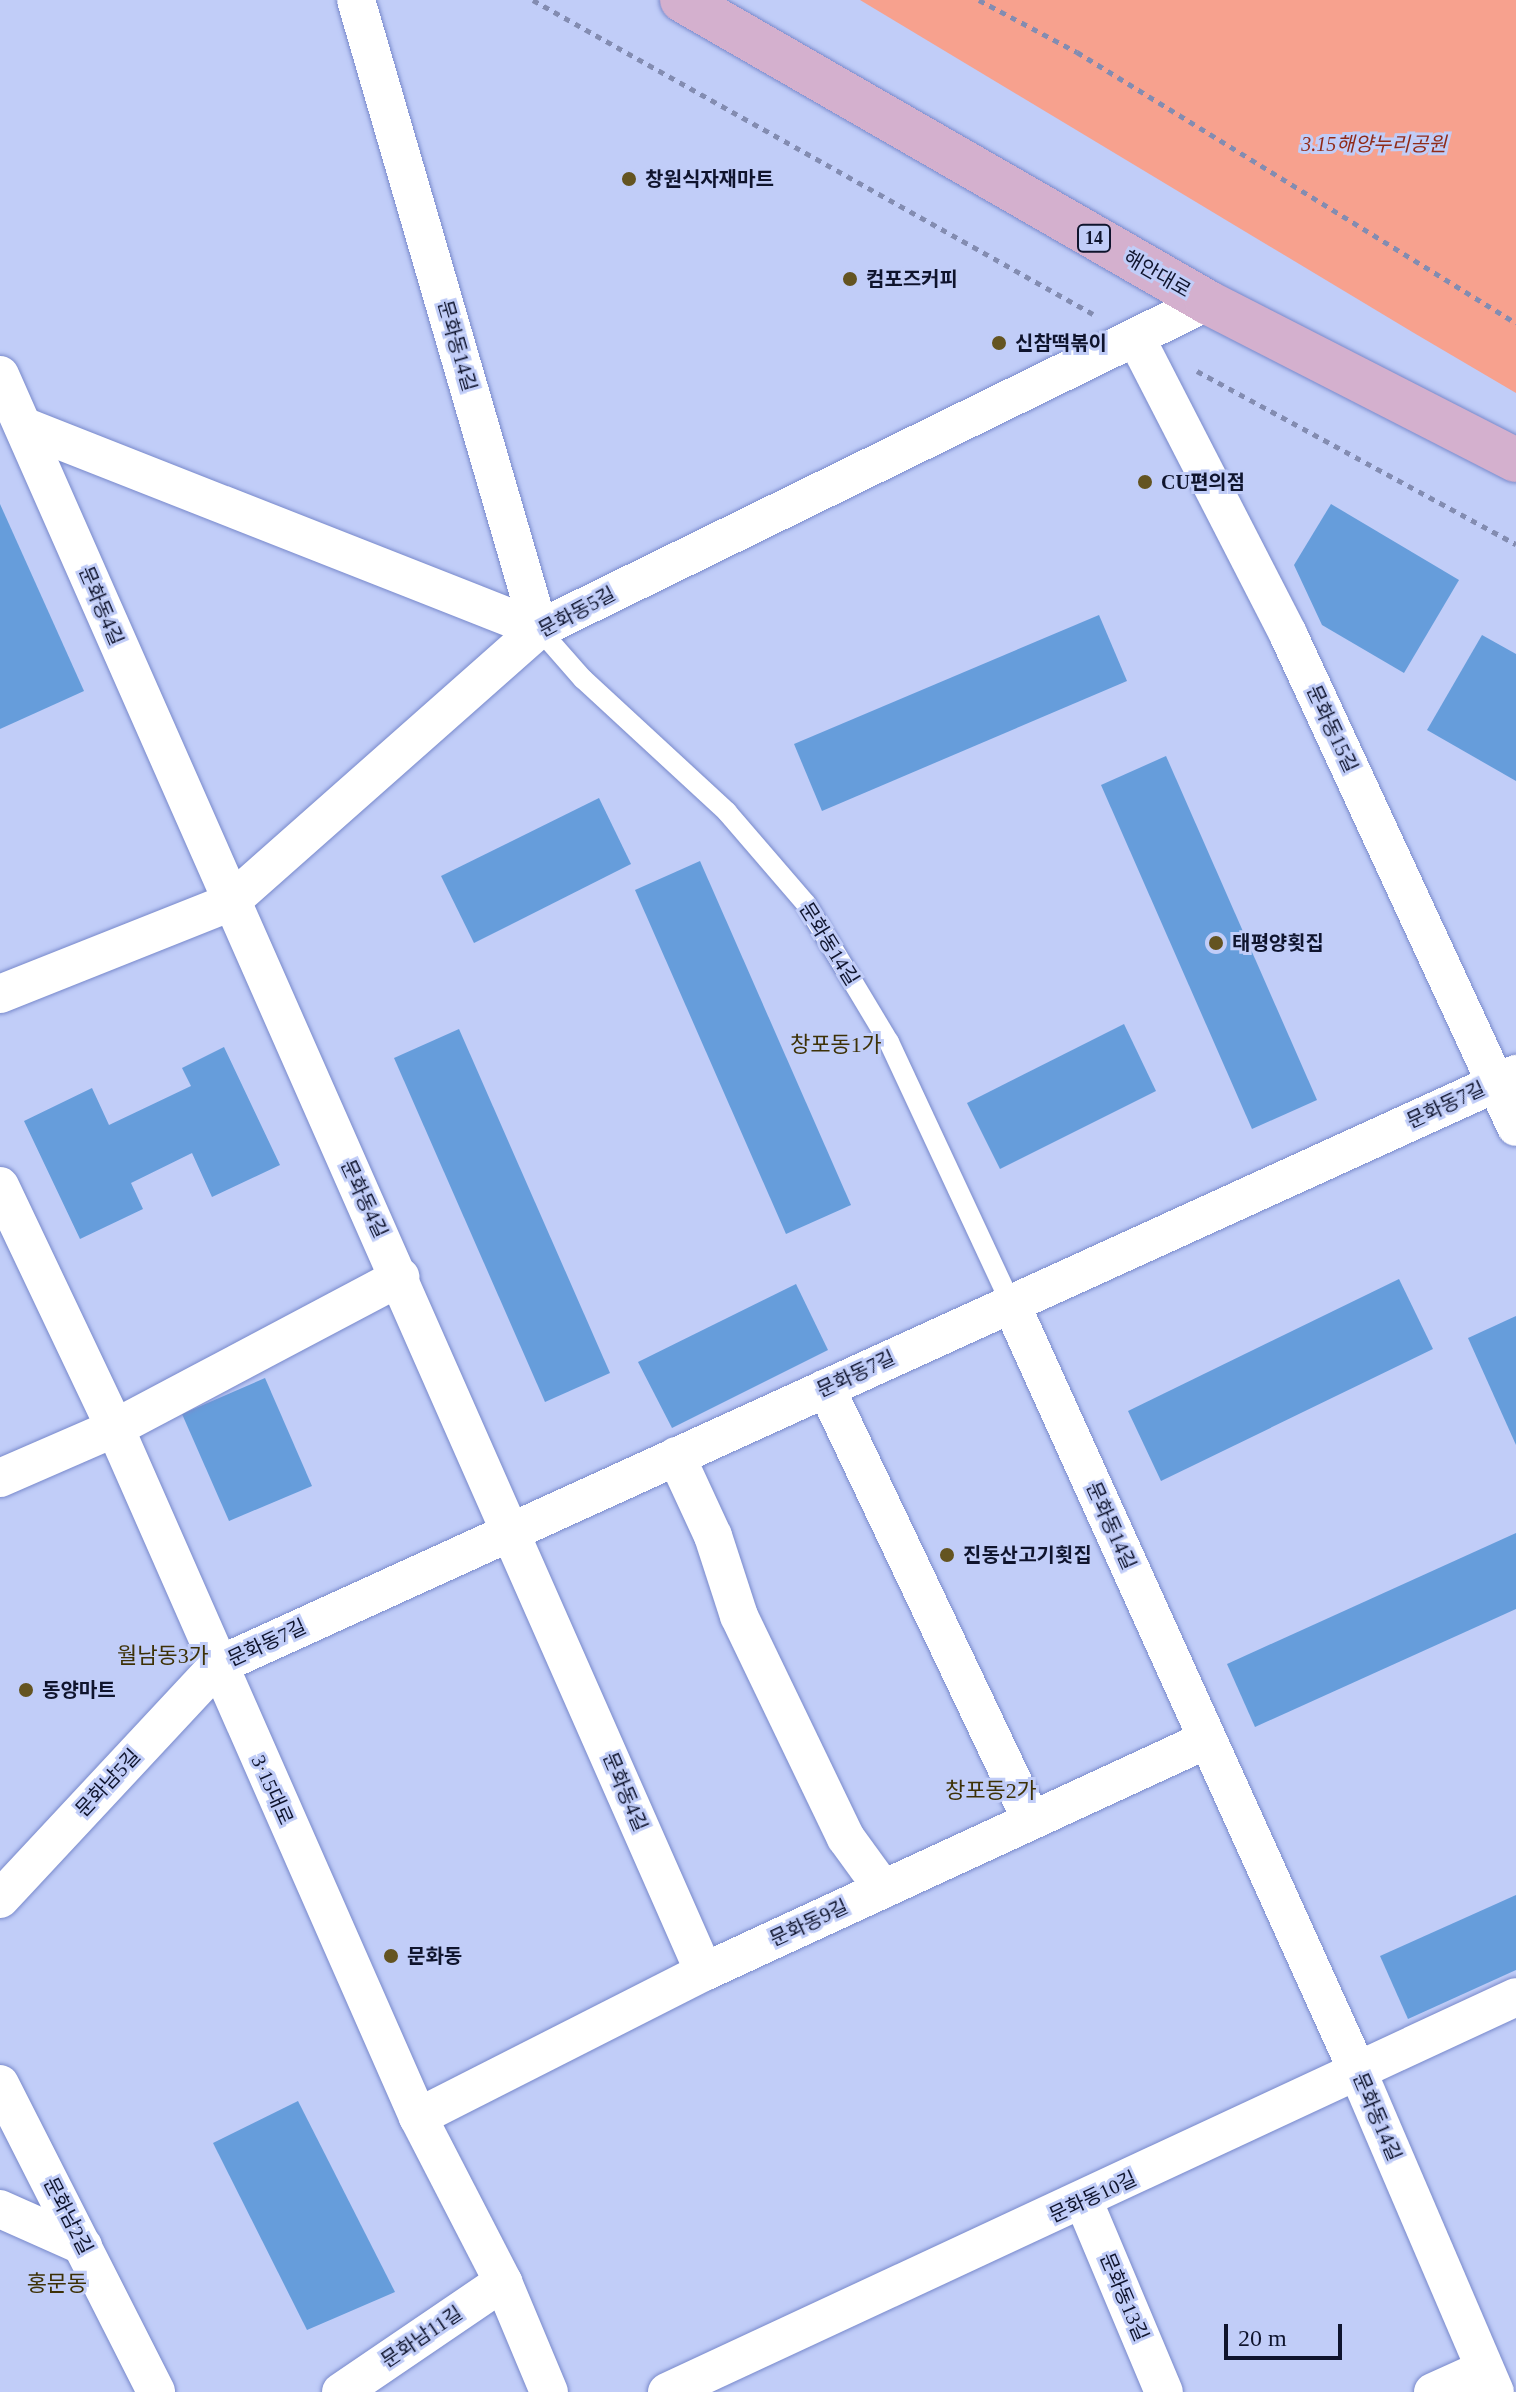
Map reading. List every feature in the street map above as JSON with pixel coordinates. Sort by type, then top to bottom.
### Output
[{"type":"main road","name":"해안대로","points":[[682,0],[1207,302],[1516,460]]},
{"type":"street","name":"문화동14길","points":[[356,0],[539,629]]},
{"type":"street","name":"문화동5길","points":[[0,994],[229,903],[539,629],[1207,302]]},
{"type":"street","name":"문화동15길","points":[[1136,338],[1288,634],[1506,1078],[1516,1127]]},
{"type":"street","name":"문화동4길","points":[[0,375],[229,903],[400,1277],[704,1972]]},
{"type":"street","points":[[23,426],[539,629]]},
{"type":"street","name":"문화동7길","points":[[217,1666],[1506,1078]]},
{"type":"street","name":"3·15대로","points":[[0,1186],[115,1428],[217,1666],[418,2117],[503,2282],[549,2392]]},
{"type":"street","points":[[0,1478],[115,1428],[400,1277]]},
{"type":"street","name":"문화동14길","points":[[1011,1304],[1357,2070],[1490,2380]]},
{"type":"street","points":[[826,1388],[1031,1820]]},
{"type":"street","points":[[676,1456],[713,1536],[739,1616],[846,1838],[883,1889]]},
{"type":"street","name":"문화남5길","points":[[0,1899],[217,1666]]},
{"type":"street","name":"문화동9길","points":[[418,2117],[704,1972],[1206,1740]]},
{"type":"street","name":"문화동10길","points":[[667,2392],[1084,2202],[1516,1997]]},
{"type":"street","name":"문화남2길","points":[[0,2084],[156,2392]]},
{"type":"street","name":"문화동13길","points":[[1084,2202],[1164,2392]]},
{"type":"street","points":[[0,2209],[83,2246]]},
{"type":"street","name":"문화남11길","points":[[341,2392],[503,2282]]},
{"type":"street","points":[[1433,2392],[1490,2380]]},
{"type":"lane","name":"문화동14길","points":[[539,629],[583,679],[727,812],[806,904],[889,1042],[1011,1304]]},
{"type":"path","points":[[533,0],[1136,338]]},
{"type":"path","points":[[979,0],[1077,52],[1516,323]]},
{"type":"path","points":[[1190,367],[1516,544]]},
{"type":"green space","name":"3.15해양누리공원","points":[[860,0],[1516,0],[1516,393],[1414,333]]},
{"type":"building","points":[[0,504],[84,691],[0,729]]},
{"type":"building","points":[[1331,504],[1459,580],[1404,673],[1322,625],[1294,565]]},
{"type":"building","points":[[1099,615],[1127,681],[822,811],[794,744]]},
{"type":"building","points":[[1482,635],[1516,654],[1516,781],[1427,730]]},
{"type":"building","points":[[1166,756],[1317,1100],[1252,1129],[1101,785]]},
{"type":"building","points":[[599,798],[631,864],[474,943],[441,876]]},
{"type":"building","points":[[700,861],[851,1205],[786,1234],[635,890]]},
{"type":"building","points":[[1124,1024],[1156,1091],[1000,1169],[967,1103]]},
{"type":"building","points":[[459,1029],[610,1373],[545,1402],[394,1058]]},
{"type":"building","points":[[224,1047],[280,1165],[212,1197],[192,1153],[131,1183],[143,1209],[80,1239],[24,1121],[92,1088],[109,1125],[191,1086],[182,1068]]},
{"type":"building","points":[[1399,1279],[1433,1349],[1161,1481],[1128,1411]]},
{"type":"building","points":[[796,1284],[828,1350],[672,1428],[638,1362]]},
{"type":"building","points":[[1516,1316],[1516,1445],[1468,1338]]},
{"type":"building","points":[[265,1378],[312,1486],[229,1521],[182,1414]]},
{"type":"building","points":[[1516,1533],[1516,1609],[1255,1727],[1227,1664]]},
{"type":"building","points":[[1516,1895],[1516,1970],[1408,2019],[1380,1956]]},
{"type":"building","points":[[298,2101],[395,2292],[307,2330],[213,2143]]},
{"type":"place","name":"창원식자재마트","points":[[629,179]]},
{"type":"place","name":"컴포즈커피","points":[[850,279]]},
{"type":"place","name":"신참떡볶이","points":[[999,343]]},
{"type":"place","name":"CU편의점","points":[[1145,482]]},
{"type":"place","name":"태평양횟집","points":[[1216,943]]},
{"type":"place","name":"진동산고기횟집","points":[[947,1555]]},
{"type":"place","name":"동양마트","points":[[26,1690]]},
{"type":"place","name":"문화동","points":[[391,1956]]},
{"type":"district","name":"창포동1가","points":[[836,1045]]},
{"type":"district","name":"월남동3가","points":[[163,1656]]},
{"type":"district","name":"창포동2가","points":[[991,1791]]},
{"type":"district","name":"홍문동","points":[[57,2284]]}]
